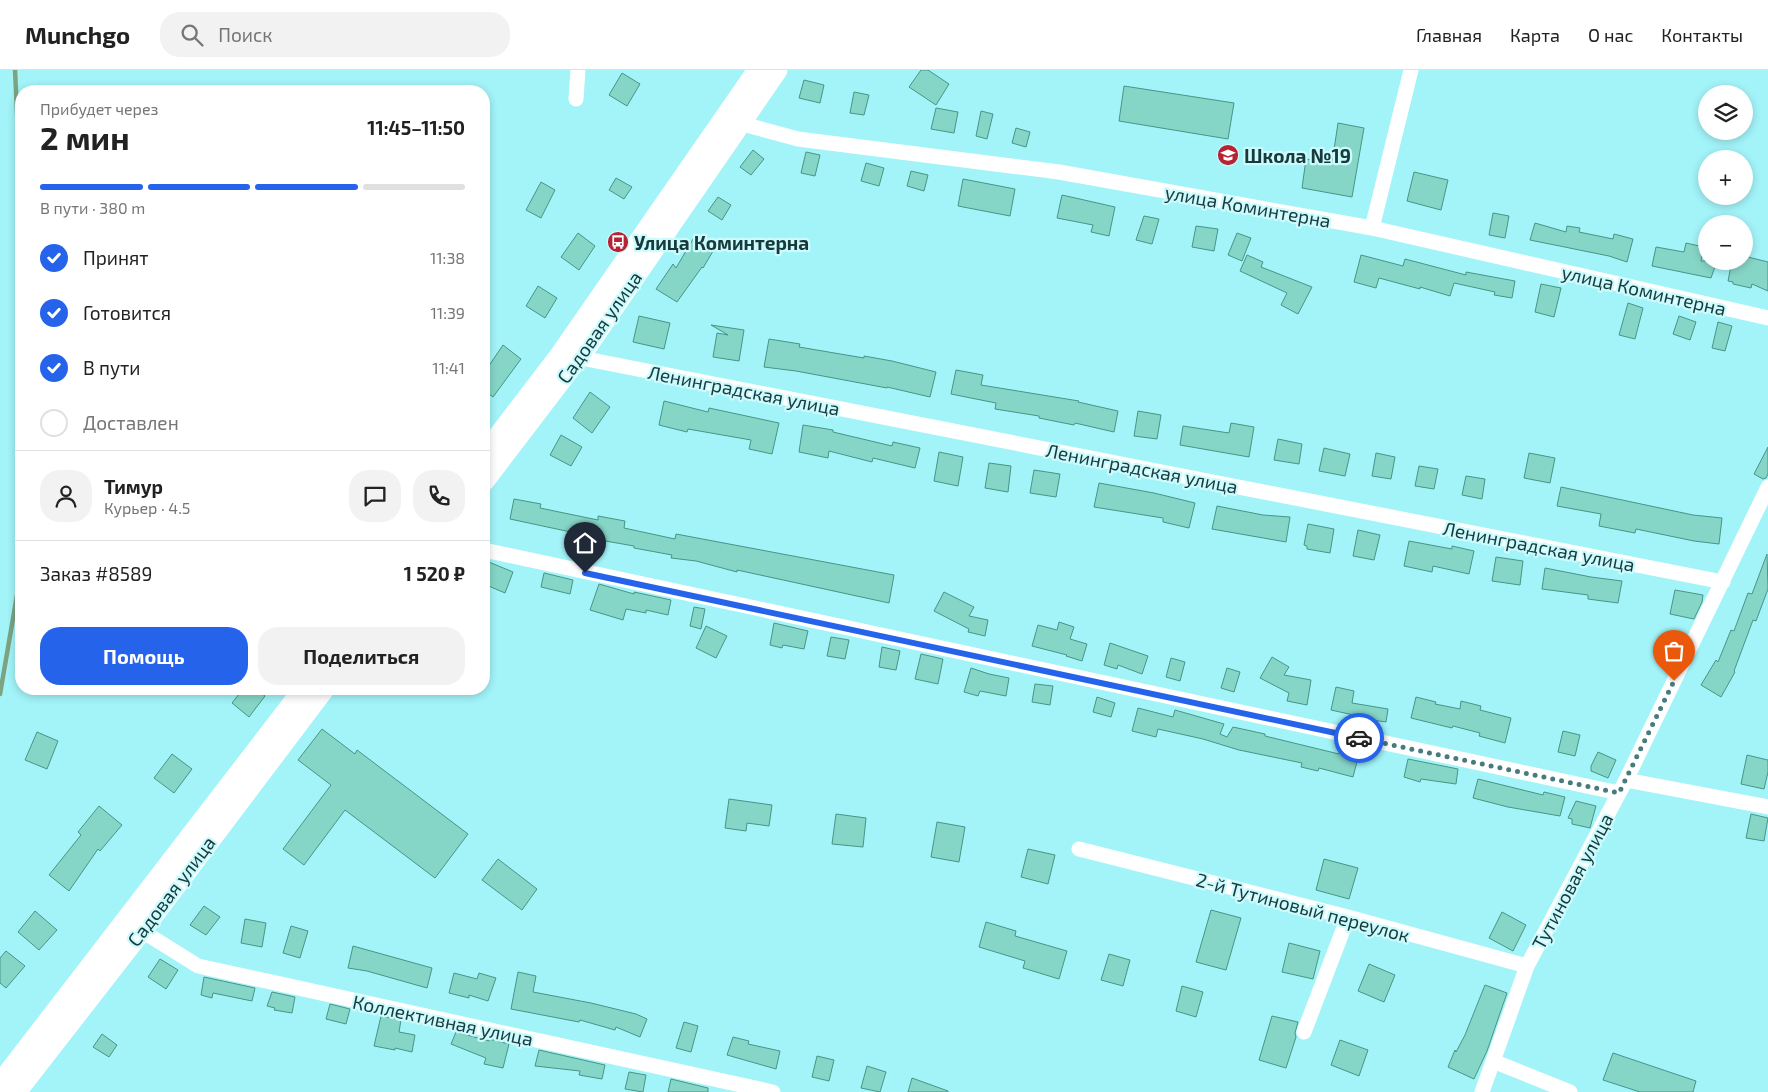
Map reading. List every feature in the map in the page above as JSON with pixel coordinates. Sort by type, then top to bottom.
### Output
[{"type":"street","points":[[576,99],[578,70]]},
{"type":"street","name":"Садовая улица","points":[[732,121],[758,70]]},
{"type":"street","name":"Садовая улица","points":[[490,472],[732,121],[777,70]]},
{"type":"street","points":[[1372,228],[1411,70]]},
{"type":"street","name":"улица Коминтерна","points":[[732,121],[798,139],[1060,172],[1372,228],[1768,318]]},
{"type":"street","name":"Садовая улица","points":[[490,448],[570,356]]},
{"type":"street","name":"Ленинградская улица","points":[[570,356],[1722,582]]},
{"type":"street","name":"Тутиновая улица","points":[[1482,1092],[1527,966],[1622,787],[1768,487]]},
{"type":"street","points":[[490,551],[1622,787],[1768,807]]},
{"type":"street","name":"Садовая улица","points":[[16,1092],[300,695]]},
{"type":"street","name":"Садовая улица","points":[[0,1084],[134,926],[319,695]]},
{"type":"street","name":"2-й Тутиновый переулок","points":[[1078,849],[1348,917],[1527,966]]},
{"type":"street","points":[[1304,1032],[1348,917]]},
{"type":"street","name":"Коллективная улица","points":[[134,926],[198,966],[773,1092]]},
{"type":"street","points":[[1494,1061],[1570,1092]]},
{"type":"building","points":[[921,70],[928,70],[949,84],[936,105],[909,87]]},
{"type":"building","points":[[622,73],[640,84],[627,106],[609,95]]},
{"type":"building","points":[[804,80],[824,85],[820,103],[799,98]]},
{"type":"building","points":[[1124,86],[1234,103],[1228,139],[1119,121]]},
{"type":"building","points":[[854,92],[869,95],[864,115],[850,113]]},
{"type":"building","points":[[936,108],[958,112],[954,133],[931,129]]},
{"type":"building","points":[[981,111],[993,114],[987,139],[976,136]]},
{"type":"building","points":[[1338,123],[1364,128],[1352,197],[1302,188],[1306,159],[1332,163]]},
{"type":"building","points":[[1016,128],[1030,132],[1026,147],[1012,143]]},
{"type":"building","points":[[753,150],[764,159],[751,175],[740,167]]},
{"type":"building","points":[[806,152],[820,155],[815,176],[801,173]]},
{"type":"building","points":[[866,163],[884,168],[879,186],[861,181]]},
{"type":"building","points":[[911,171],[928,175],[924,191],[907,186]]},
{"type":"building","points":[[1414,172],[1448,180],[1441,210],[1407,201]]},
{"type":"building","points":[[616,178],[632,187],[624,199],[609,190]]},
{"type":"building","points":[[963,179],[1015,189],[1010,216],[958,206]]},
{"type":"building","points":[[541,182],[555,190],[541,218],[526,210]]},
{"type":"building","points":[[1062,195],[1115,207],[1109,236],[1091,232],[1093,225],[1057,218]]},
{"type":"building","points":[[718,197],[731,205],[722,220],[708,211]]},
{"type":"building","points":[[1493,213],[1509,216],[1505,238],[1489,235]]},
{"type":"building","points":[[1144,216],[1159,219],[1152,244],[1136,240]]},
{"type":"building","points":[[1535,223],[1566,232],[1567,226],[1580,228],[1579,232],[1613,239],[1614,234],[1633,239],[1627,262],[1609,256],[1530,240]]},
{"type":"building","points":[[1196,226],[1218,229],[1214,251],[1192,247]]},
{"type":"building","points":[[578,233],[595,246],[579,270],[561,257]]},
{"type":"building","points":[[1237,233],[1251,238],[1242,261],[1228,255]]},
{"type":"building","points":[[696,234],[716,246],[703,268],[677,302],[656,289],[673,264],[676,268]]},
{"type":"building","points":[[1686,243],[1698,246],[1698,270],[1714,270],[1711,278],[1652,266],[1656,247],[1684,252]]},
{"type":"building","points":[[1247,255],[1263,262],[1261,267],[1312,287],[1298,314],[1281,305],[1287,293],[1240,271]]},
{"type":"building","points":[[1361,255],[1403,266],[1405,259],[1466,275],[1466,272],[1515,281],[1512,298],[1494,295],[1495,292],[1454,283],[1450,296],[1379,278],[1376,288],[1354,282]]},
{"type":"building","points":[[1753,258],[1768,262],[1768,291],[1752,284],[1751,288],[1728,281],[1730,270],[1753,270]]},
{"type":"building","points":[[1541,284],[1561,288],[1554,317],[1535,312]]},
{"type":"building","points":[[538,286],[557,298],[545,318],[526,306]]},
{"type":"building","points":[[1628,303],[1643,308],[1635,339],[1619,335]]},
{"type":"building","points":[[639,316],[670,323],[664,349],[633,342]]},
{"type":"building","points":[[1679,316],[1696,322],[1690,340],[1673,334]]},
{"type":"building","points":[[1718,322],[1732,326],[1725,351],[1712,348]]},
{"type":"building","points":[[711,325],[744,330],[739,361],[713,357],[717,333],[728,335]]},
{"type":"building","points":[[769,339],[800,344],[799,347],[892,361],[936,372],[930,397],[887,387],[764,367]]},
{"type":"building","points":[[503,345],[521,359],[493,397],[490,395],[490,364]]},
{"type":"building","points":[[956,370],[983,375],[981,385],[1079,401],[1118,411],[1114,432],[995,409],[996,403],[951,394]]},
{"type":"building","points":[[590,392],[610,407],[592,433],[573,418]]},
{"type":"building","points":[[664,401],[708,412],[709,408],[779,423],[772,454],[749,449],[751,440],[688,429],[687,432],[659,425]]},
{"type":"building","points":[[1138,411],[1161,415],[1157,439],[1134,436]]},
{"type":"building","points":[[1231,423],[1254,427],[1249,457],[1180,445],[1183,426],[1229,433]]},
{"type":"building","points":[[803,425],[833,430],[833,432],[892,446],[893,442],[920,448],[915,468],[873,458],[872,462],[829,451],[828,458],[799,452]]},
{"type":"building","points":[[561,435],[582,447],[571,466],[550,455]]},
{"type":"building","points":[[1278,439],[1302,444],[1299,464],[1274,460]]},
{"type":"building","points":[[1768,447],[1768,474],[1763,479],[1754,474]]},
{"type":"building","points":[[1324,448],[1350,454],[1345,476],[1319,471]]},
{"type":"building","points":[[939,452],[963,457],[958,486],[934,481]]},
{"type":"building","points":[[1376,453],[1395,457],[1391,479],[1372,476]]},
{"type":"building","points":[[1529,453],[1555,458],[1550,483],[1524,478]]},
{"type":"building","points":[[989,463],[1011,466],[1008,492],[985,488]]},
{"type":"building","points":[[1419,466],[1438,469],[1434,489],[1415,486]]},
{"type":"building","points":[[1034,470],[1060,474],[1056,497],[1030,493]]},
{"type":"building","points":[[1466,476],[1485,479],[1482,499],[1462,495]]},
{"type":"building","points":[[1099,483],[1195,503],[1189,528],[1163,522],[1163,518],[1094,507]]},
{"type":"building","points":[[1561,487],[1693,515],[1722,518],[1719,544],[1636,529],[1635,533],[1599,526],[1601,514],[1557,506]]},
{"type":"building","points":[[514,499],[541,504],[540,508],[598,520],[598,516],[625,521],[624,528],[675,539],[676,534],[894,575],[889,603],[737,570],[737,572],[696,561],[671,558],[672,555],[510,519]]},
{"type":"building","points":[[1217,506],[1263,515],[1290,517],[1286,542],[1212,529]]},
{"type":"building","points":[[1308,524],[1334,529],[1330,553],[1307,549],[1307,546],[1304,545]]},
{"type":"building","points":[[1358,530],[1380,535],[1374,560],[1353,556]]},
{"type":"building","points":[[1409,541],[1452,549],[1452,546],[1474,551],[1469,574],[1433,566],[1432,572],[1404,566]]},
{"type":"building","points":[[1767,554],[1768,589],[1756,621],[1753,620],[1735,672],[1721,697],[1701,685],[1716,660],[1718,662],[1731,630],[1734,631],[1748,593],[1752,594]]},
{"type":"building","points":[[1496,557],[1523,561],[1520,585],[1492,581]]},
{"type":"building","points":[[490,562],[513,572],[505,593],[490,587]]},
{"type":"building","points":[[1545,568],[1622,581],[1618,603],[1588,599],[1588,595],[1542,589]]},
{"type":"building","points":[[544,573],[573,580],[570,594],[541,587]]},
{"type":"building","points":[[599,584],[634,594],[634,592],[671,600],[668,615],[646,610],[646,613],[626,609],[623,620],[590,610]]},
{"type":"building","points":[[1675,590],[1703,595],[1702,602],[1694,619],[1670,614]]},
{"type":"building","points":[[944,592],[974,607],[969,616],[988,620],[985,636],[968,632],[969,629],[934,611]]},
{"type":"building","points":[[694,607],[705,609],[701,629],[690,626]]},
{"type":"building","points":[[1059,622],[1074,627],[1070,639],[1087,644],[1082,661],[1032,646],[1038,625],[1057,630]]},
{"type":"building","points":[[774,623],[808,631],[804,649],[783,645],[782,648],[770,645]]},
{"type":"building","points":[[706,626],[727,636],[716,658],[696,648]]},
{"type":"building","points":[[831,637],[849,640],[845,659],[827,656]]},
{"type":"building","points":[[1110,643],[1148,656],[1142,674],[1118,665],[1117,669],[1104,665]]},
{"type":"building","points":[[882,647],[900,651],[896,670],[879,667]]},
{"type":"building","points":[[921,654],[943,659],[938,684],[915,679]]},
{"type":"building","points":[[1272,657],[1289,667],[1284,675],[1311,680],[1307,705],[1287,701],[1289,693],[1260,678]]},
{"type":"building","points":[[1171,658],[1185,662],[1180,681],[1166,677]]},
{"type":"building","points":[[971,668],[1009,678],[1006,696],[980,691],[978,696],[964,692]]},
{"type":"building","points":[[1227,668],[1240,672],[1234,692],[1221,688]]},
{"type":"building","points":[[1035,684],[1053,686],[1050,705],[1032,702]]},
{"type":"building","points":[[1336,687],[1354,691],[1352,703],[1388,709],[1386,722],[1357,718],[1358,716],[1331,710]]},
{"type":"building","points":[[238,695],[265,696],[249,717],[232,703]]},
{"type":"building","points":[[1097,697],[1115,703],[1111,717],[1093,712]]},
{"type":"building","points":[[1416,697],[1436,702],[1435,704],[1460,709],[1461,701],[1481,706],[1480,710],[1511,718],[1505,743],[1479,736],[1480,733],[1411,718]]},
{"type":"building","points":[[1138,708],[1173,717],[1175,710],[1224,724],[1220,734],[1227,737],[1233,727],[1339,754],[1340,749],[1359,754],[1353,777],[1319,768],[1318,771],[1301,767],[1302,763],[1239,750],[1203,739],[1158,729],[1156,737],[1132,731]]},
{"type":"building","points":[[322,729],[355,754],[357,750],[468,834],[435,878],[345,810],[304,865],[283,849],[331,785],[298,760]]},
{"type":"building","points":[[1563,731],[1580,735],[1575,756],[1558,752]]},
{"type":"building","points":[[37,732],[58,741],[47,769],[25,760]]},
{"type":"building","points":[[1598,752],[1616,760],[1608,778],[1591,771],[1591,766]]},
{"type":"building","points":[[172,754],[192,769],[174,793],[154,778]]},
{"type":"building","points":[[1747,755],[1768,760],[1768,772],[1764,789],[1741,784]]},
{"type":"building","points":[[1408,759],[1458,769],[1456,784],[1421,779],[1420,782],[1404,777]]},
{"type":"building","points":[[1478,779],[1543,795],[1544,792],[1565,797],[1560,816],[1508,807],[1473,798]]},
{"type":"building","points":[[729,799],[772,805],[769,826],[747,823],[746,831],[725,828]]},
{"type":"building","points":[[1576,801],[1596,806],[1590,828],[1572,824],[1572,819],[1568,818]]},
{"type":"building","points":[[99,806],[122,825],[100,851],[98,849],[69,891],[49,875],[81,835],[78,832]]},
{"type":"building","points":[[836,814],[866,818],[863,847],[832,844]]},
{"type":"building","points":[[1751,814],[1768,818],[1764,841],[1746,838]]},
{"type":"building","points":[[937,822],[965,827],[959,862],[931,857]]},
{"type":"building","points":[[1028,849],[1055,855],[1048,884],[1021,877]]},
{"type":"building","points":[[498,859],[537,889],[522,910],[482,880]]},
{"type":"building","points":[[1324,859],[1358,868],[1349,899],[1316,890]]},
{"type":"building","points":[[204,906],[220,917],[206,935],[190,925]]},
{"type":"building","points":[[1211,910],[1241,918],[1226,970],[1196,962]]},
{"type":"building","points":[[35,911],[57,930],[39,950],[18,932]]},
{"type":"building","points":[[1502,912],[1526,925],[1513,951],[1489,938]]},
{"type":"building","points":[[245,919],[266,923],[262,947],[241,943]]},
{"type":"building","points":[[986,922],[1016,931],[1015,936],[1067,951],[1059,979],[1023,968],[1025,961],[979,947]]},
{"type":"building","points":[[291,926],[308,931],[300,958],[283,953]]},
{"type":"building","points":[[1289,943],[1320,951],[1313,979],[1282,972]]},
{"type":"building","points":[[353,946],[432,968],[427,988],[367,971],[348,968]]},
{"type":"building","points":[[6,951],[25,966],[6,988],[0,983],[0,958]]},
{"type":"building","points":[[1109,954],[1130,960],[1123,986],[1101,980]]},
{"type":"building","points":[[160,959],[178,970],[166,989],[148,977]]},
{"type":"building","points":[[1369,964],[1395,975],[1384,1002],[1358,991]]},
{"type":"building","points":[[518,972],[536,976],[533,992],[591,1003],[636,1014],[647,1019],[640,1037],[616,1027],[615,1030],[580,1020],[579,1022],[511,1009]]},
{"type":"building","points":[[454,973],[477,979],[479,973],[496,978],[488,1001],[469,995],[469,998],[449,993]]},
{"type":"building","points":[[204,977],[255,988],[252,1001],[213,993],[212,998],[201,995]]},
{"type":"building","points":[[1485,985],[1507,993],[1487,1051],[1474,1079],[1448,1067],[1455,1050],[1456,1052],[1465,1035]]},
{"type":"building","points":[[1182,986],[1203,992],[1196,1017],[1176,1011]]},
{"type":"building","points":[[272,992],[295,997],[292,1013],[274,1010],[275,1008],[267,1006]]},
{"type":"building","points":[[330,1004],[350,1009],[346,1024],[326,1019]]},
{"type":"building","points":[[381,1016],[401,1020],[399,1032],[415,1035],[412,1052],[374,1046]]},
{"type":"building","points":[[1272,1016],[1298,1022],[1295,1033],[1296,1037],[1286,1068],[1259,1060]]},
{"type":"building","points":[[684,1022],[698,1026],[691,1052],[676,1048]]},
{"type":"building","points":[[456,1032],[509,1044],[503,1068],[484,1064],[486,1058],[451,1044]]},
{"type":"building","points":[[102,1034],[117,1045],[109,1057],[93,1047]]},
{"type":"building","points":[[733,1037],[749,1041],[748,1044],[780,1051],[776,1069],[727,1055]]},
{"type":"building","points":[[1340,1040],[1368,1050],[1359,1076],[1331,1065]]},
{"type":"building","points":[[539,1050],[605,1065],[602,1079],[579,1075],[580,1071],[535,1066]]},
{"type":"building","points":[[1613,1053],[1696,1081],[1693,1092],[1640,1092],[1603,1080]]},
{"type":"building","points":[[817,1056],[834,1060],[829,1081],[812,1077]]},
{"type":"building","points":[[867,1066],[886,1072],[880,1092],[861,1088]]},
{"type":"building","points":[[629,1072],[646,1075],[643,1092],[625,1089]]},
{"type":"building","points":[[912,1078],[948,1091],[948,1092],[908,1092]]},
{"type":"building","points":[[671,1079],[708,1088],[708,1092],[668,1092]]},
{"type":"waterway","points":[[15,70],[16,85]]},
{"type":"waterway","points":[[0,694],[15,607]]},
{"type":"way so far","points":[[1359,738],[1619,793],[1674,681]]},
{"type":"place","name":"Школа №19","points":[[1228,155]]},
{"type":"place","name":"Улица Коминтерна","points":[[618,242]]},
{"type":"route","points":[[585,573],[1359,738]]}]
